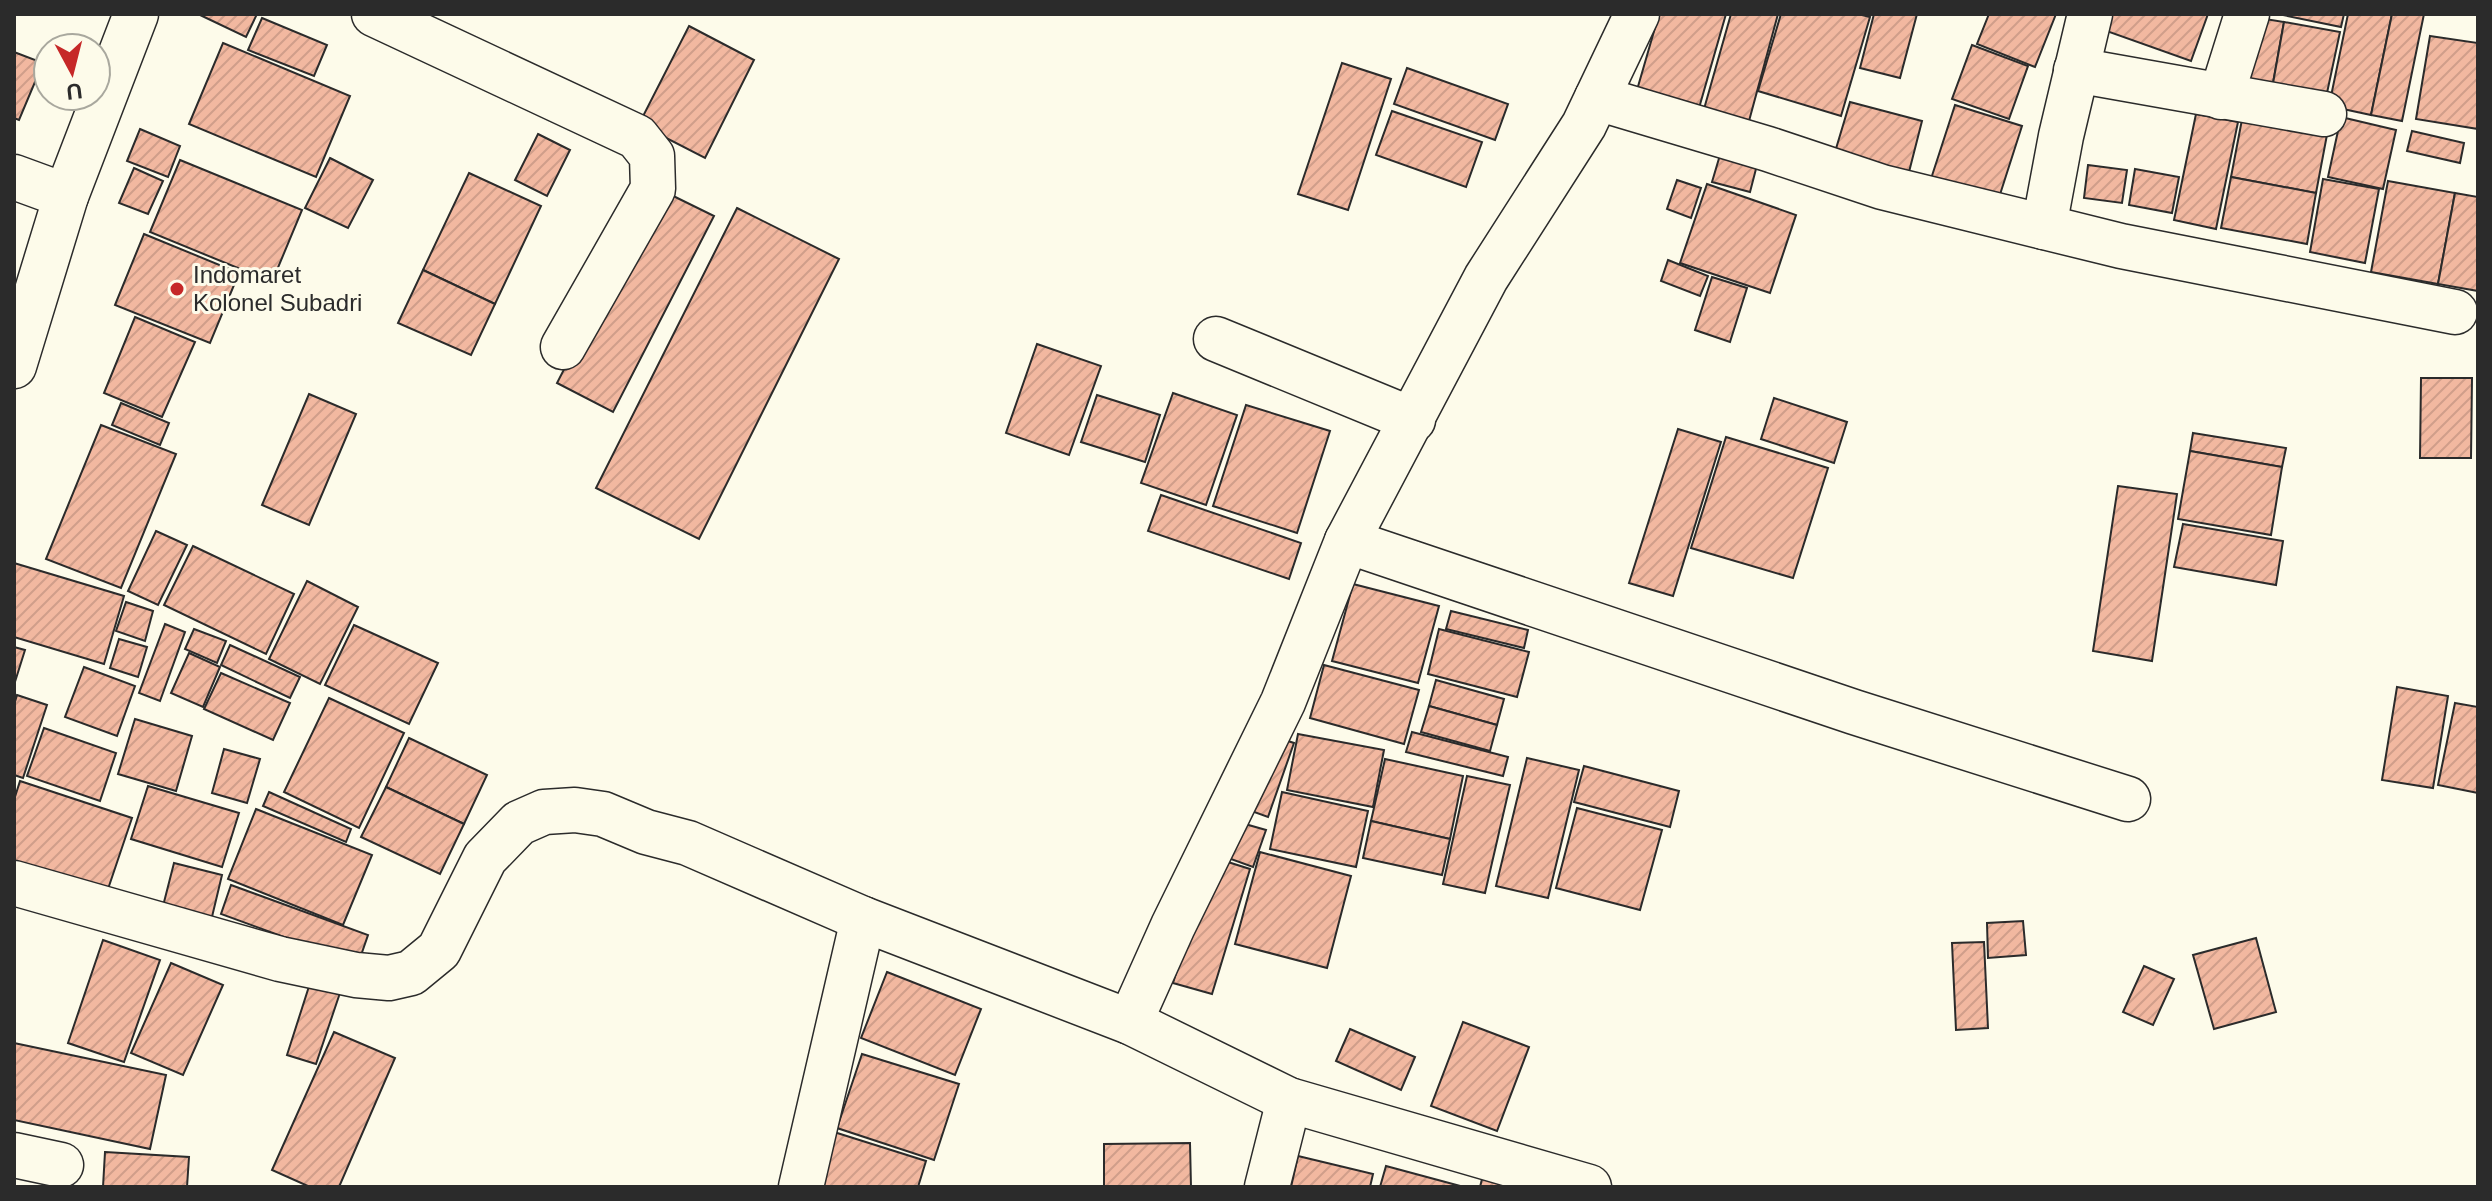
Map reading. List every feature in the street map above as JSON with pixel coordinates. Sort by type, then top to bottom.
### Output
[{"type":"street","points":[[14,366],[66,196],[136,14]]},
{"type":"street","points":[[374,14],[637,137],[652,156],[653,189],[563,347]]},
{"type":"street","points":[[1130,1022],[1173,926],[1283,702],[1347,541],[1486,278],[1584,125],[1637,14]]},
{"type":"street","points":[[2044,227],[2090,14]]},
{"type":"street","points":[[2221,97],[2247,14]]},
{"type":"street","points":[[2076,70],[2324,114]]},
{"type":"street","points":[[1597,98],[1882,187],[2121,246],[2455,312]]},
{"type":"street","points":[[14,177],[66,196]]},
{"type":"street","points":[[1216,339],[1413,420]]},
{"type":"street","points":[[1347,541],[1854,712],[2128,799]]},
{"type":"street","points":[[14,883],[280,959],[356,975],[389,978],[411,973],[439,950],[485,858],[519,823],[544,812],[575,810],[603,814],[646,832],[688,843],[863,919],[1130,1022],[1289,1100],[1589,1187]]},
{"type":"street","points":[[801,1187],[863,919]]},
{"type":"street","points":[[1267,1187],[1289,1100]]},
{"type":"street","points":[[14,1155],[61,1165]]},
{"type":"building","points":[[198,14],[257,14],[246,37]]},
{"type":"building","points":[[1659,14],[1726,14],[1699,108],[1637,90]]},
{"type":"building","points":[[1731,14],[1778,14],[1749,121],[1704,109]]},
{"type":"building","points":[[1781,14],[1858,14],[1870,17],[1841,116],[1758,91]]},
{"type":"building","points":[[1874,14],[1917,14],[1900,78],[1860,68]]},
{"type":"building","points":[[1989,14],[2056,14],[2035,67],[1977,44]]},
{"type":"building","points":[[2103,14],[2208,14],[2191,61],[2098,28]]},
{"type":"building","points":[[2278,14],[2344,14],[2341,27]]},
{"type":"building","points":[[2348,14],[2392,14],[2371,115],[2329,106]]},
{"type":"building","points":[[2392,14],[2424,14],[2402,121],[2371,115]]},
{"type":"building","points":[[2253,17],[2284,22],[2270,100],[2238,95]]},
{"type":"building","points":[[262,18],[327,45],[314,76],[248,50]]},
{"type":"building","points":[[2284,22],[2340,32],[2324,107],[2270,100]]},
{"type":"building","points":[[689,26],[754,60],[705,158],[639,124]]},
{"type":"building","points":[[2430,36],[2478,43],[2478,129],[2416,119]]},
{"type":"building","points":[[223,43],[350,96],[316,177],[189,124]]},
{"type":"building","points":[[1972,45],[2028,66],[2009,119],[1952,99]]},
{"type":"building","points":[[14,52],[32,59],[32,89],[19,120],[14,118]]},
{"type":"building","points":[[1342,63],[1391,79],[1348,210],[1298,194]]},
{"type":"building","points":[[1407,68],[1508,104],[1495,140],[1394,104]]},
{"type":"building","points":[[1850,102],[1922,121],[1909,172],[1835,152]]},
{"type":"building","points":[[1955,105],[2022,126],[1995,210],[1928,188]]},
{"type":"building","points":[[2244,109],[2329,124],[2316,193],[2231,177]]},
{"type":"building","points":[[1392,111],[1482,142],[1466,187],[1376,155]]},
{"type":"building","points":[[2196,114],[2238,122],[2216,229],[2174,220]]},
{"type":"building","points":[[2341,117],[2396,130],[2383,189],[2328,177]]},
{"type":"building","points":[[140,129],[180,146],[168,177],[127,161]]},
{"type":"building","points":[[2412,131],[2464,143],[2460,163],[2407,151]]},
{"type":"building","points":[[538,134],[570,150],[547,196],[515,180]]},
{"type":"building","points":[[1720,155],[1757,165],[1750,192],[1712,182]]},
{"type":"building","points":[[330,158],[373,180],[348,228],[305,208]]},
{"type":"building","points":[[180,160],[302,210],[272,282],[150,232]]},
{"type":"building","points":[[2088,165],[2127,170],[2122,203],[2084,198]]},
{"type":"building","points":[[134,168],[163,181],[148,214],[119,203]]},
{"type":"building","points":[[2135,169],[2179,177],[2172,213],[2129,205]]},
{"type":"building","points":[[469,173],[541,206],[495,304],[423,270]]},
{"type":"building","points":[[2231,177],[2316,193],[2307,244],[2221,228]]},
{"type":"building","points":[[2323,179],[2379,189],[2365,263],[2310,252]]},
{"type":"building","points":[[1677,180],[1701,188],[1691,218],[1667,209]]},
{"type":"building","points":[[2388,181],[2455,193],[2438,284],[2371,272]]},
{"type":"building","points":[[1707,184],[1796,215],[1770,293],[1680,263]]},
{"type":"building","points":[[657,188],[714,216],[613,412],[557,383]]},
{"type":"building","points":[[2455,193],[2478,197],[2478,291],[2438,284]]},
{"type":"building","points":[[737,208],[839,259],[699,539],[596,488]]},
{"type":"building","name":"Indomaret Kolonel Subadri","points":[[144,234],[239,273],[210,343],[115,305]]},
{"type":"building","points":[[1668,260],[1708,276],[1700,296],[1661,281]]},
{"type":"building","points":[[423,270],[495,304],[471,355],[398,323]]},
{"type":"building","points":[[1712,277],[1747,288],[1730,342],[1695,330]]},
{"type":"building","points":[[135,317],[195,342],[162,417],[104,393]]},
{"type":"building","points":[[1037,344],[1101,366],[1069,455],[1006,433]]},
{"type":"building","points":[[2421,378],[2472,378],[2471,458],[2420,458]]},
{"type":"building","points":[[1173,393],[1237,415],[1206,505],[1141,483]]},
{"type":"building","points":[[309,394],[356,414],[309,525],[262,505]]},
{"type":"building","points":[[1097,395],[1160,415],[1145,462],[1081,442]]},
{"type":"building","points":[[1774,398],[1847,422],[1834,463],[1761,439]]},
{"type":"building","points":[[121,403],[169,423],[160,445],[112,425]]},
{"type":"building","points":[[1246,405],[1330,431],[1297,533],[1213,506]]},
{"type":"building","points":[[101,425],[176,454],[121,588],[46,559]]},
{"type":"building","points":[[1678,429],[1721,442],[1673,596],[1629,583]]},
{"type":"building","points":[[2193,433],[2286,448],[2282,467],[2190,451]]},
{"type":"building","points":[[1726,437],[1828,468],[1793,578],[1691,548]]},
{"type":"building","points":[[2190,451],[2282,467],[2271,535],[2178,519]]},
{"type":"building","points":[[2118,486],[2177,494],[2152,661],[2093,651]]},
{"type":"building","points":[[1161,495],[1301,543],[1289,579],[1148,531]]},
{"type":"building","points":[[2183,524],[2283,541],[2276,585],[2174,567]]},
{"type":"building","points":[[156,531],[187,545],[158,605],[128,591]]},
{"type":"building","points":[[193,546],[294,594],[266,654],[164,605]]},
{"type":"building","points":[[14,563],[124,596],[104,664],[14,637]]},
{"type":"building","points":[[307,581],[358,607],[320,684],[269,659]]},
{"type":"building","points":[[1353,584],[1439,606],[1418,683],[1332,661]]},
{"type":"building","points":[[126,602],[153,611],[145,641],[116,631]]},
{"type":"building","points":[[1451,611],[1528,630],[1524,648],[1446,629]]},
{"type":"building","points":[[165,624],[185,632],[160,701],[139,693]]},
{"type":"building","points":[[354,625],[438,663],[409,724],[325,685]]},
{"type":"building","points":[[194,629],[226,641],[217,663],[185,649]]},
{"type":"building","points":[[1439,629],[1529,652],[1517,697],[1428,674]]},
{"type":"building","points":[[119,639],[147,647],[138,677],[110,668]]},
{"type":"building","points":[[230,645],[300,677],[290,698],[221,665]]},
{"type":"building","points":[[14,647],[25,650],[14,685]]},
{"type":"building","points":[[189,653],[220,667],[203,707],[171,693]]},
{"type":"building","points":[[1324,665],[1419,690],[1404,744],[1310,718]]},
{"type":"building","points":[[84,667],[135,686],[117,736],[65,717]]},
{"type":"building","points":[[221,673],[290,703],[273,740],[204,709]]},
{"type":"building","points":[[1436,680],[1504,699],[1497,725],[1429,706]]},
{"type":"building","points":[[2397,687],[2448,696],[2433,788],[2382,780]]},
{"type":"building","points":[[17,695],[47,705],[23,778],[14,775],[14,705]]},
{"type":"building","points":[[329,698],[404,733],[359,828],[284,792]]},
{"type":"building","points":[[2455,703],[2478,707],[2478,793],[2438,785]]},
{"type":"building","points":[[1429,706],[1497,725],[1490,751],[1421,732]]},
{"type":"building","points":[[135,719],[192,736],[176,791],[118,774]]},
{"type":"building","points":[[44,728],[116,753],[100,801],[27,776]]},
{"type":"building","points":[[1412,732],[1508,757],[1503,776],[1406,752]]},
{"type":"building","points":[[1298,734],[1384,750],[1373,807],[1287,790]]},
{"type":"building","points":[[1272,736],[1294,743],[1268,817],[1243,808]]},
{"type":"building","points":[[409,738],[487,775],[464,824],[386,787]]},
{"type":"building","points":[[224,749],[260,759],[247,803],[212,793]]},
{"type":"building","points":[[1527,758],[1579,770],[1548,898],[1496,886]]},
{"type":"building","points":[[1385,759],[1463,776],[1450,839],[1371,821]]},
{"type":"building","points":[[1584,766],[1679,791],[1670,827],[1574,802]]},
{"type":"building","points":[[1467,776],[1510,785],[1485,893],[1443,884]]},
{"type":"building","points":[[20,781],[132,818],[107,892],[14,861],[14,800]]},
{"type":"building","points":[[148,786],[239,813],[222,867],[131,839]]},
{"type":"building","points":[[386,787],[464,824],[440,874],[361,837]]},
{"type":"building","points":[[269,792],[351,829],[346,842],[263,806]]},
{"type":"building","points":[[1282,792],[1368,811],[1356,867],[1270,849]]},
{"type":"building","points":[[1577,808],[1662,830],[1640,910],[1556,888]]},
{"type":"building","points":[[256,809],[372,855],[343,925],[228,879]]},
{"type":"building","points":[[1231,820],[1266,830],[1253,867],[1217,854]]},
{"type":"building","points":[[1371,821],[1450,839],[1442,875],[1363,858]]},
{"type":"building","points":[[1260,852],[1351,876],[1327,968],[1235,944]]},
{"type":"building","points":[[1212,857],[1250,869],[1212,994],[1173,983]]},
{"type":"building","points":[[174,863],[222,875],[211,921],[162,910]]},
{"type":"building","points":[[231,885],[368,935],[358,964],[221,914]]},
{"type":"building","points":[[2023,921],[2026,955],[1988,958],[1987,923]]},
{"type":"building","points":[[2256,938],[2276,1012],[2214,1029],[2193,955]]},
{"type":"building","points":[[103,940],[160,960],[124,1062],[68,1043]]},
{"type":"building","points":[[1984,942],[1988,1028],[1956,1030],[1952,943]]},
{"type":"building","points":[[171,963],[223,985],[183,1075],[131,1053]]},
{"type":"building","points":[[2144,966],[2174,979],[2153,1025],[2123,1012]]},
{"type":"building","points":[[887,972],[981,1009],[955,1075],[861,1038]]},
{"type":"building","points":[[312,977],[342,987],[316,1064],[287,1055]]},
{"type":"building","points":[[1463,1022],[1529,1047],[1497,1131],[1431,1106]]},
{"type":"building","points":[[1350,1029],[1415,1057],[1401,1090],[1336,1061]]},
{"type":"building","points":[[334,1032],[395,1058],[339,1187],[310,1187],[272,1170]]},
{"type":"building","points":[[14,1043],[166,1075],[150,1149],[14,1120]]},
{"type":"building","points":[[862,1054],[959,1084],[934,1160],[837,1128]]},
{"type":"building","points":[[834,1132],[926,1161],[918,1187],[817,1187]]},
{"type":"building","points":[[1190,1143],[1191,1187],[1104,1187],[1104,1144]]},
{"type":"building","points":[[105,1152],[189,1157],[187,1187],[103,1187]]},
{"type":"building","points":[[1298,1156],[1373,1174],[1370,1187],[1291,1187]]},
{"type":"building","points":[[1386,1166],[1464,1187],[1380,1187]]},
{"type":"building","points":[[1483,1175],[1523,1187],[1480,1187]]},
{"type":"place","name":"Indomaret Kolonel Subadri","points":[[177,289]]}]
